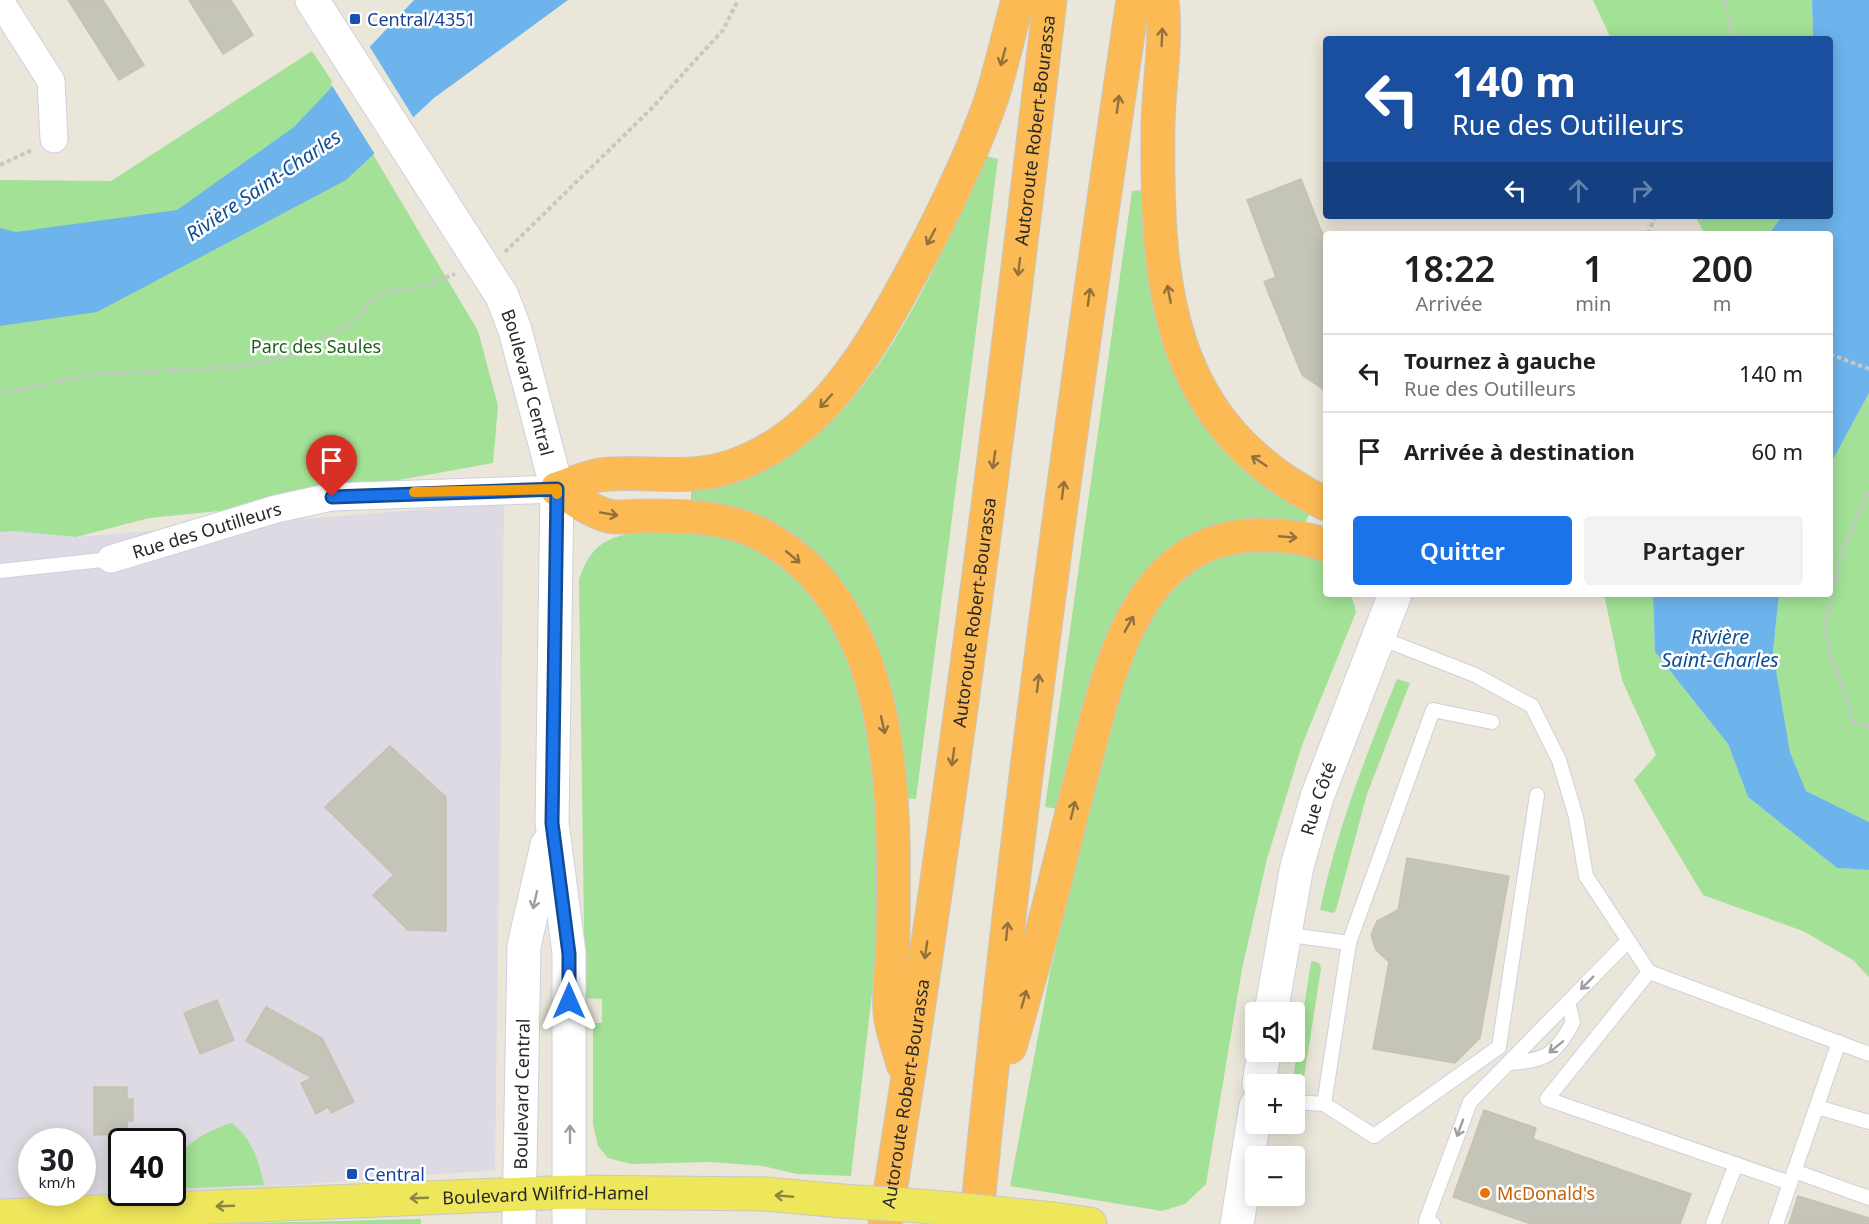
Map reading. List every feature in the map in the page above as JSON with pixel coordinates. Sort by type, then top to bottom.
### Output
[{"type":"highway","points":[[557,489],[599,475],[679,474],[722,469],[760,454],[792,434],[822,406],[850,373],[890,314],[940,220],[970,156],[992,96],[1018,0]]},
{"type":"highway","name":"Autoroute Robert-Bourassa","points":[[902,1218],[908,1081],[1008,359],[1050,0]]},
{"type":"highway","points":[[976,1224],[984,1136],[1039,670],[1083,340],[1134,0]]},
{"type":"highway","points":[[1162,0],[1158,202],[1164,268],[1185,357],[1200,393],[1222,426],[1248,454],[1323,502]]},
{"type":"highway","points":[[557,489],[606,516],[687,516],[729,521],[764,536],[791,554],[811,572],[850,627],[871,675],[885,736],[892,860],[890,1013],[908,1081]]},
{"type":"highway","points":[[984,1136],[1040,943],[1100,702],[1120,640],[1140,604],[1159,580],[1179,561],[1207,544],[1239,536],[1269,535],[1310,539],[1323,544]]},
{"type":"main road","name":"Boulevard Wilfrid-Hamel","points":[[0,1216],[128,1217],[520,1209],[571,1192],[765,1194],[842,1201],[902,1218],[1053,1219],[1090,1224]]},
{"type":"street","name":"Boulevard Central","points":[[312,0],[502,296],[515,330],[557,489],[552,823],[569,954],[571,1192],[569,1224]]},
{"type":"street","points":[[0,1],[51,81],[54,139]]},
{"type":"street","name":"Rue des Outilleurs","points":[[111,559],[276,509],[332,497],[557,489]]},
{"type":"street","name":"Rue Côté","points":[[1272,1002],[1297,866],[1317,797],[1394,597]]},
{"type":"street","name":"Boulevard Central","points":[[520,1209],[524,946],[552,823]]},
{"type":"street","points":[[1237,1224],[1251,1134]]},
{"type":"lane","points":[[0,571],[111,559]]},
{"type":"lane","points":[[1378,637],[1475,675],[1532,706],[1559,760],[1576,817],[1586,876],[1649,972],[1869,1054]]},
{"type":"lane","points":[[1324,1104],[1349,943],[1434,710],[1492,722]]},
{"type":"lane","points":[[1305,1103],[1324,1104],[1374,1137],[1499,1047],[1537,795]]},
{"type":"lane","points":[[1283,934],[1349,943]]},
{"type":"lane","points":[[1433,1224],[1426,1221],[1470,1102],[1628,941]]},
{"type":"lane","points":[[1649,972],[1547,1099],[1736,1164],[1869,1198]]},
{"type":"lane","points":[[1508,1063],[1535,1062],[1562,1045],[1573,1023],[1568,1002]]},
{"type":"lane","points":[[1776,1224],[1839,1042]]},
{"type":"lane","points":[[1816,1107],[1869,1122]]},
{"type":"lane","points":[[1713,1224],[1736,1164]]},
{"type":"path","points":[[501,256],[660,99],[723,30],[738,0]]},
{"type":"path","points":[[1724,0],[1733,36]]},
{"type":"path","points":[[0,165],[54,139]]},
{"type":"path","points":[[0,393],[96,374],[170,368],[235,367],[299,354],[351,324],[379,292],[421,287],[461,272]]},
{"type":"path","points":[[1833,355],[1869,369]]},
{"type":"path","points":[[1833,591],[1841,554],[1869,492]]},
{"type":"path","points":[[1832,597],[1824,633],[1854,722],[1869,726]]},
{"type":"shaded area","points":[[504,503],[495,1170],[186,1193],[186,1128],[108,1128],[108,1199],[96,1200],[96,1128],[18,1128],[18,1206],[0,1207],[0,529],[76,537]]},
{"type":"green space","points":[[1593,0],[1812,0],[1813,36],[1610,36]]},
{"type":"green space","points":[[312,51],[338,90],[298,133],[180,216],[0,235],[0,180],[111,181]]},
{"type":"green space","name":"Parc des Saules","points":[[371,151],[478,331],[498,406],[493,463],[239,509],[149,518],[76,537],[14,531],[0,532],[0,315]]},
{"type":"green space","points":[[986,156],[998,159],[916,799],[901,798],[861,623],[691,504],[691,491],[736,482],[762,472],[802,447],[838,415],[870,377],[898,334],[946,244]]},
{"type":"green space","points":[[1145,190],[1180,379],[1205,427],[1239,465],[1311,510],[1305,524],[1133,589],[1107,637],[1060,809],[1045,807],[1132,191]]},
{"type":"green space","points":[[1697,219],[1780,219],[1771,231],[1703,231]]},
{"type":"green space","points":[[1869,393],[1869,822],[1806,791],[1790,752],[1773,652],[1779,597],[1833,597],[1833,459]]},
{"type":"green space","points":[[654,530],[711,533],[749,544],[804,584],[829,616],[856,681],[870,749],[879,848],[879,932],[851,1176],[797,1174],[763,1166],[710,1162],[631,1164],[608,1158],[598,1146],[593,1124],[593,1023],[602,1023],[602,999],[585,998],[579,580],[591,555],[607,541],[628,534]]},
{"type":"green space","points":[[1265,549],[1321,558],[1323,560],[1323,597],[1352,597],[1356,612],[1302,745],[1267,859],[1242,969],[1206,1184],[1185,1204],[1162,1211],[1010,1186],[1050,972],[1121,683],[1161,592],[1197,568],[1229,555]]},
{"type":"green space","points":[[1605,597],[1653,597],[1655,652],[1728,744],[1748,797],[1837,868],[1869,870],[1869,977],[1853,960],[1803,931],[1703,895],[1634,780],[1656,755],[1622,680]]},
{"type":"green space","points":[[1397,679],[1410,683],[1367,794],[1336,910],[1334,913],[1320,910],[1335,850],[1363,764]]},
{"type":"green space","points":[[1311,962],[1320,964],[1321,969],[1304,1074],[1294,1074],[1295,1062],[1305,1062],[1305,1002]]},
{"type":"green space","points":[[232,1123],[239,1129],[254,1151],[264,1185],[186,1188],[186,1148],[215,1129]]},
{"type":"green space","points":[[421,1219],[421,1224],[216,1224]]},
{"type":"water","name":"Rivière Saint-Charles","points":[[414,0],[568,0],[434,98],[346,180],[97,312],[0,326],[0,228],[16,232],[177,210],[294,127]]},
{"type":"water","points":[[1812,0],[1869,0],[1869,393],[1833,459],[1833,231],[1771,231],[1780,219],[1833,219],[1833,36],[1813,36]]},
{"type":"water","name":"Rivière Saint-Charles","points":[[1653,597],[1779,597],[1773,652],[1790,752],[1806,791],[1869,822],[1869,870],[1837,868],[1748,797],[1728,744],[1655,652]]},
{"type":"pier","points":[[368,44],[415,120],[376,156],[331,84]]},
{"type":"building","points":[[68,0],[103,0],[144,65],[119,80]]},
{"type":"building","points":[[189,0],[231,0],[253,35],[223,54]]},
{"type":"building","points":[[1301,179],[1323,235],[1323,389],[1302,375],[1264,282],[1276,277],[1247,200]]},
{"type":"building","points":[[390,746],[446,797],[446,931],[408,930],[373,895],[394,875],[325,807]]},
{"type":"building","points":[[1407,858],[1509,876],[1480,1038],[1455,1063],[1373,1049],[1389,962],[1376,950],[1371,935],[1377,921],[1398,910]]},
{"type":"building","points":[[217,1000],[234,1040],[200,1054],[184,1013]]},
{"type":"building","points":[[266,1007],[322,1038],[354,1102],[331,1113],[328,1107],[316,1114],[301,1083],[312,1078],[246,1041]]},
{"type":"building","points":[[94,1087],[127,1087],[127,1099],[133,1099],[133,1121],[127,1121],[127,1128],[108,1128],[108,1135],[96,1135],[96,1128],[94,1128]]},
{"type":"building","points":[[1484,1110],[1536,1128],[1533,1139],[1691,1194],[1680,1224],[1531,1224],[1453,1197]]},
{"type":"building","points":[[1798,1196],[1869,1218],[1869,1224],[1789,1224]]},
{"type":"slow traffic","points":[[414,492],[557,489],[557,494]]},
{"type":"place","name":"Central/4351","points":[[355,19]]},
{"type":"place","name":"Central","points":[[352,1174]]},
{"type":"place","name":"McDonald's","points":[[1485,1193]]},
{"type":"route","points":[[332,497],[557,489],[552,823],[569,954],[569,1001]]}]
